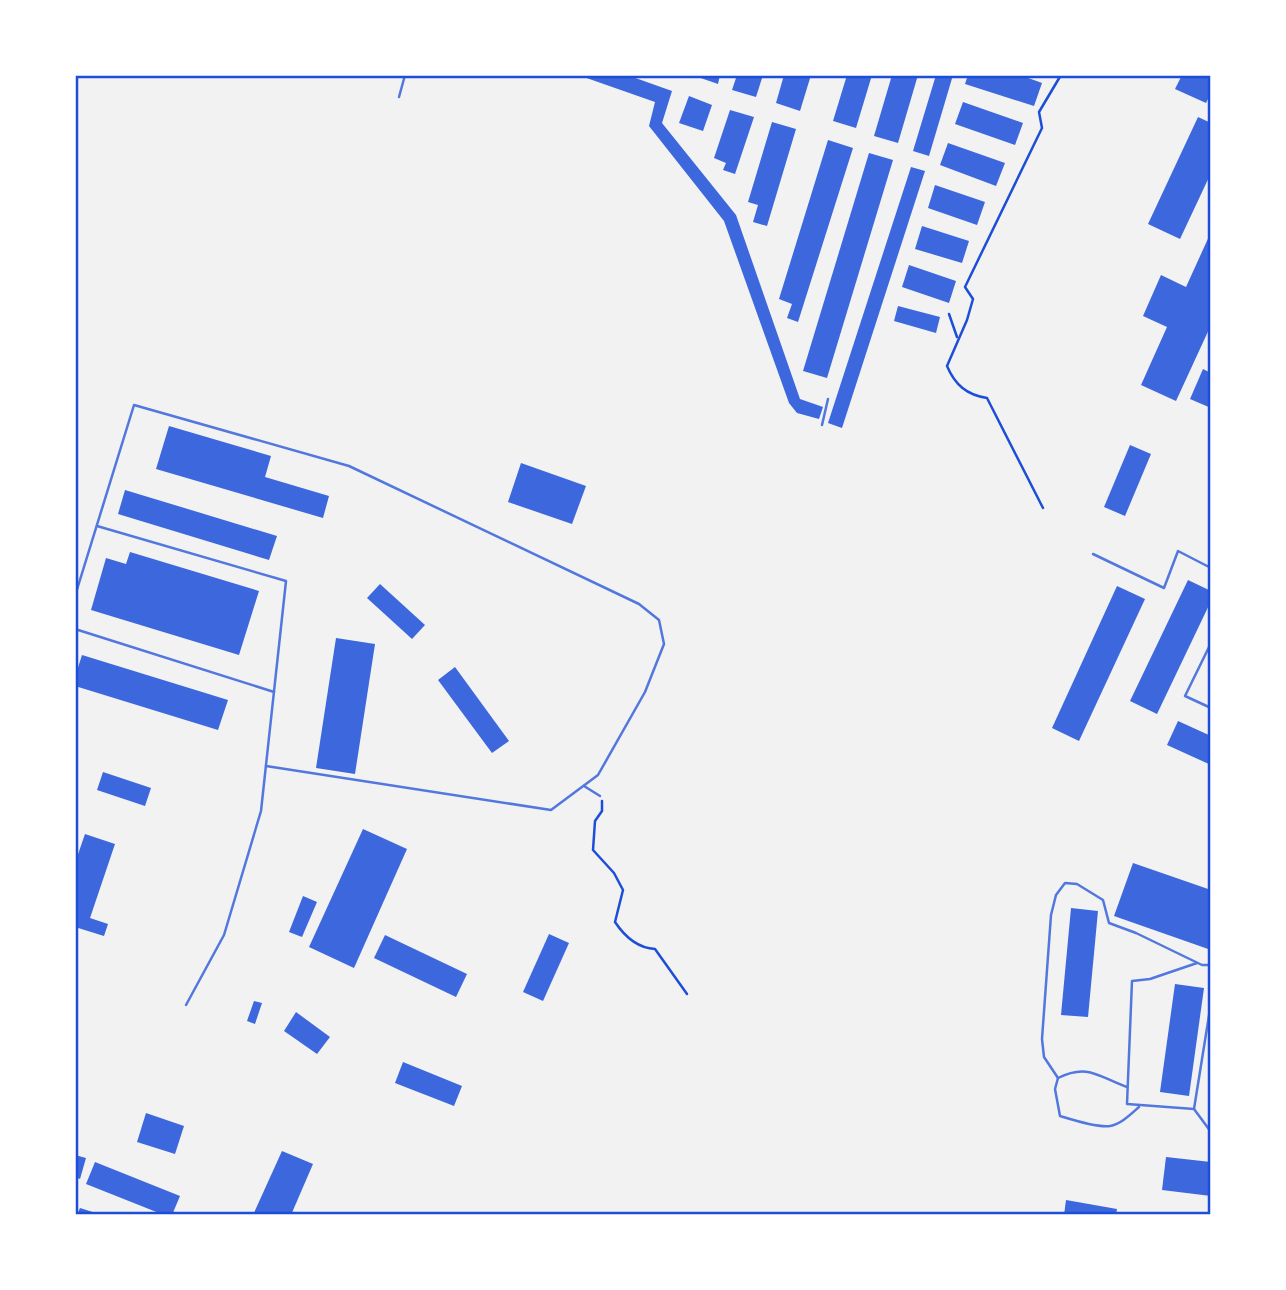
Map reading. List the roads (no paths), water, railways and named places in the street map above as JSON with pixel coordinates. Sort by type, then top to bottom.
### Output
[{"type":"lane","points":[[399,97],[405,75]]},
{"type":"lane","points":[[822,425],[828,399]]},
{"type":"lane","points":[[75,596],[134,405],[349,466],[639,604],[659,620],[664,644],[645,692],[598,775],[551,810],[266,766]]},
{"type":"lane","points":[[97,526],[286,581],[261,811],[224,934],[187,1005]]},
{"type":"lane","points":[[1093,554],[1164,588],[1178,551],[1211,568]]},
{"type":"lane","points":[[75,629],[274,692]]},
{"type":"lane","points":[[1211,643],[1185,696],[1211,708]]},
{"type":"lane","points":[[584,786],[600,796]]},
{"type":"lane","points":[[1058,1078],[1044,1057],[1042,1039],[1051,915],[1056,895],[1065,883],[1077,884],[1103,900],[1109,923],[1136,933],[1196,963],[1211,965]]},
{"type":"lane","points":[[1194,1109],[1127,1104],[1127,1087],[1132,981],[1150,979],[1196,963]]},
{"type":"lane","points":[[1211,1003],[1194,1109],[1211,1132]]},
{"type":"lane","points":[[1127,1087],[1087,1070],[1070,1072],[1058,1078],[1055,1089],[1060,1116],[1077,1122],[1110,1126],[1125,1119],[1140,1105]]}]
